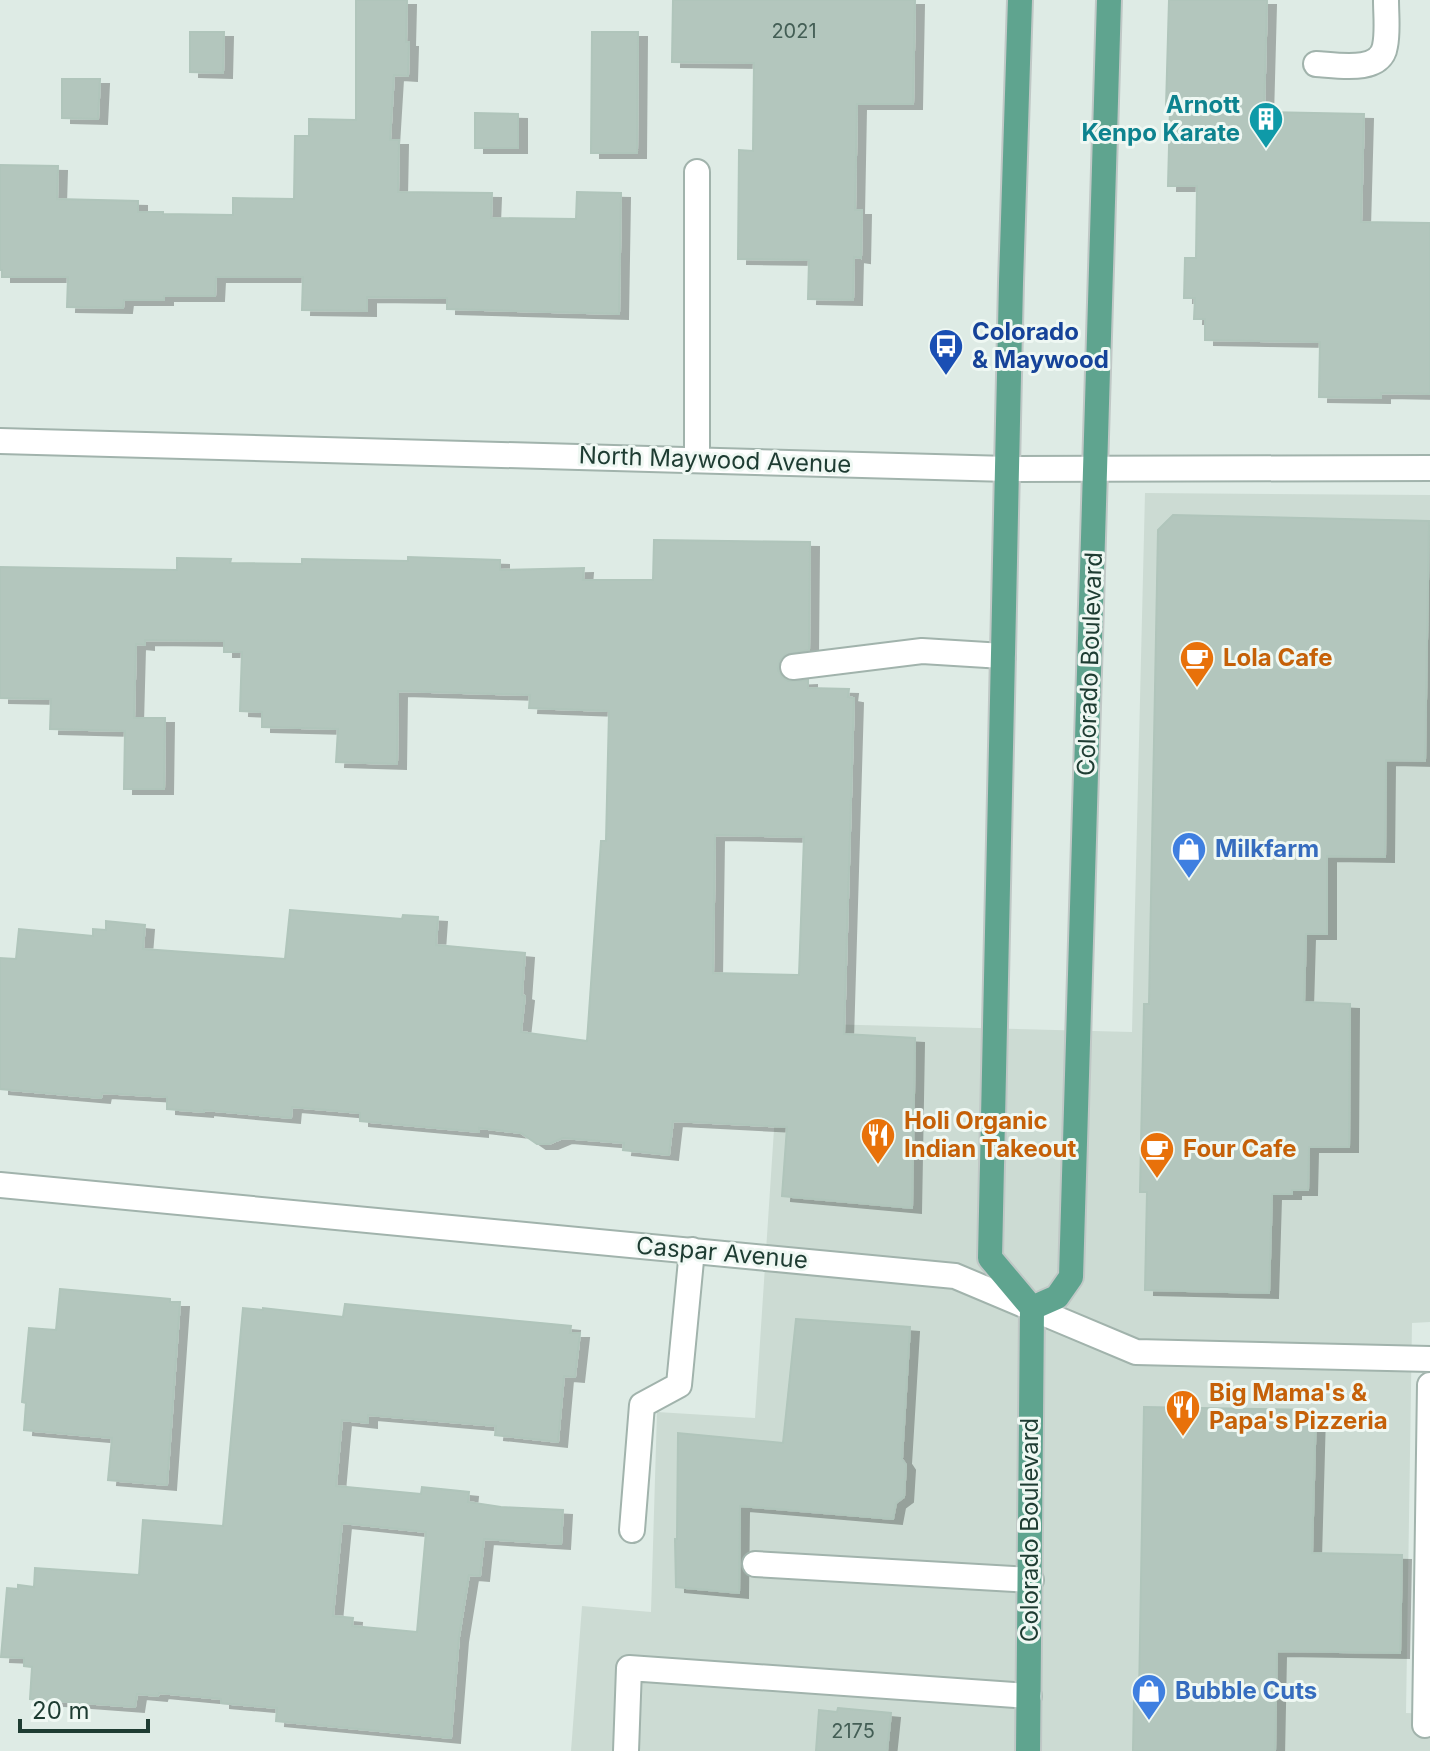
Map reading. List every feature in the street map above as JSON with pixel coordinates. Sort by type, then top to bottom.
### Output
[{"type":"main road","points":[[1020,0],[990,1258],[1032,1308]]},
{"type":"main road","name":"Colorado Boulevard","points":[[1028,1751],[1032,1308],[1057,1297],[1071,1277],[1109,0]]},
{"type":"street","points":[[1316,64],[1363,66],[1378,61],[1385,50],[1386,0]]},
{"type":"street","points":[[697,172],[697,460]]},
{"type":"street","name":"North Maywood Avenue","points":[[0,441],[1008,469],[1430,468]]},
{"type":"street","points":[[793,667],[922,651],[1003,656]]},
{"type":"street","name":"Caspar Avenue","points":[[0,1185],[955,1276],[1136,1352],[1430,1359]]},
{"type":"street","points":[[632,1530],[642,1405],[679,1385],[692,1250]]},
{"type":"street","points":[[1425,1725],[1430,1385]]},
{"type":"street","points":[[755,1564],[1031,1580]]},
{"type":"street","points":[[626,1751],[629,1668],[1029,1696]]},
{"type":"shaded area","points":[[1145,493],[1430,495],[1430,1322],[1412,1323],[1406,1713],[1430,1714],[1430,1751],[571,1751],[582,1606],[651,1612],[657,1412],[755,1418],[781,1023],[1132,1032]]},
{"type":"building","points":[[356,0],[407,0],[408,76],[394,75],[390,140],[399,140],[398,192],[492,193],[491,218],[576,219],[577,192],[621,193],[619,314],[447,309],[447,298],[367,297],[367,311],[302,310],[303,277],[216,277],[215,296],[124,300],[123,308],[67,307],[68,277],[2,277],[0,165],[58,166],[57,199],[138,201],[138,212],[233,215],[233,198],[294,199],[295,136],[309,136],[309,119],[356,120]]},
{"type":"building","points":[[673,0],[915,0],[913,104],[857,104],[855,210],[862,210],[861,258],[854,257],[853,300],[808,299],[809,260],[738,259],[739,150],[753,151],[754,63],[672,62]]},
{"type":"building","points":[[1169,0],[1267,0],[1264,112],[1364,114],[1361,222],[1430,223],[1430,394],[1381,393],[1381,398],[1319,397],[1320,342],[1205,340],[1205,319],[1194,319],[1195,298],[1184,298],[1185,258],[1196,258],[1197,186],[1168,186],[1170,107],[1166,107]]},
{"type":"building","points":[[190,32],[224,32],[223,73],[190,72]]},
{"type":"building","points":[[592,32],[638,32],[637,153],[591,153]]},
{"type":"building","points":[[62,79],[100,79],[98,119],[62,118]]},
{"type":"building","points":[[475,113],[518,114],[518,148],[475,148]]},
{"type":"building","points":[[1173,515],[1429,521],[1425,761],[1386,760],[1385,857],[1327,856],[1327,934],[1306,934],[1304,1002],[1350,1004],[1349,1147],[1309,1147],[1308,1190],[1272,1194],[1269,1293],[1145,1290],[1147,1192],[1140,1192],[1144,1004],[1149,1004],[1158,530]]},
{"type":"building","points":[[654,540],[810,542],[809,650],[785,655],[780,660],[778,670],[788,681],[808,680],[808,688],[849,689],[848,697],[854,698],[844,1034],[915,1038],[912,1208],[782,1196],[787,1127],[673,1121],[669,1155],[623,1150],[624,1143],[563,1138],[549,1144],[537,1144],[521,1133],[360,1121],[360,1113],[292,1107],[291,1118],[167,1109],[167,1097],[102,1093],[101,1098],[0,1089],[0,958],[16,959],[19,929],[93,936],[93,929],[106,930],[106,921],[145,925],[143,949],[285,959],[290,910],[402,919],[403,915],[438,917],[436,945],[525,953],[521,1032],[587,1041],[601,841],[606,841],[609,711],[529,708],[530,695],[398,691],[397,764],[336,762],[338,729],[262,727],[262,712],[240,711],[242,652],[224,652],[224,641],[145,640],[145,645],[136,644],[134,718],[165,718],[164,789],[124,789],[125,731],[50,729],[51,699],[0,698],[0,567],[177,570],[177,558],[231,559],[230,563],[302,564],[302,559],[408,561],[408,557],[500,560],[500,570],[584,568],[583,580],[653,580]],"holes":[[[715,835],[804,837],[799,975],[713,973]]]},
{"type":"building","points":[[60,1289],[180,1302],[167,1485],[108,1480],[112,1438],[24,1430],[26,1403],[22,1402],[29,1328],[56,1330]]},
{"type":"building","points":[[345,1304],[571,1326],[570,1333],[580,1333],[575,1377],[564,1376],[558,1442],[495,1435],[496,1426],[368,1415],[368,1423],[342,1420],[336,1486],[421,1494],[422,1487],[469,1492],[468,1502],[563,1510],[561,1544],[484,1539],[480,1576],[469,1575],[459,1637],[451,1738],[276,1721],[277,1708],[159,1693],[158,1696],[137,1694],[135,1707],[30,1699],[32,1667],[24,1666],[24,1658],[1,1657],[7,1588],[18,1589],[18,1585],[34,1587],[35,1568],[139,1575],[143,1520],[223,1526],[243,1308],[343,1317]],"holes":[[[342,1523],[426,1532],[417,1632],[352,1626],[353,1618],[333,1616]]]},
{"type":"building","points":[[796,1319],[910,1327],[902,1459],[906,1465],[904,1497],[896,1503],[893,1519],[740,1506],[739,1593],[676,1587],[678,1433],[783,1443]]},
{"type":"building","points":[[1144,1407],[1316,1410],[1312,1553],[1402,1555],[1400,1653],[1277,1651],[1275,1751],[1133,1751],[1134,1697],[1139,1697]]},
{"type":"building","points":[[838,1708],[891,1713],[887,1751],[816,1751],[819,1710],[837,1712]]},
{"type":"place","name":"Arnott Kenpo Karate","points":[[1266,150]]},
{"type":"place","name":"Colorado & Maywood","points":[[946,377]]},
{"type":"place","name":"Lola Cafe","points":[[1197,689]]},
{"type":"place","name":"Milkfarm","points":[[1189,880]]},
{"type":"place","name":"Holi Organic Indian Takeout","points":[[878,1166]]},
{"type":"place","name":"Four Cafe","points":[[1157,1180]]},
{"type":"place","name":"Big Mama's & Papa's Pizzeria","points":[[1183,1438]]},
{"type":"place","name":"Bubble Cuts","points":[[1149,1722]]}]
